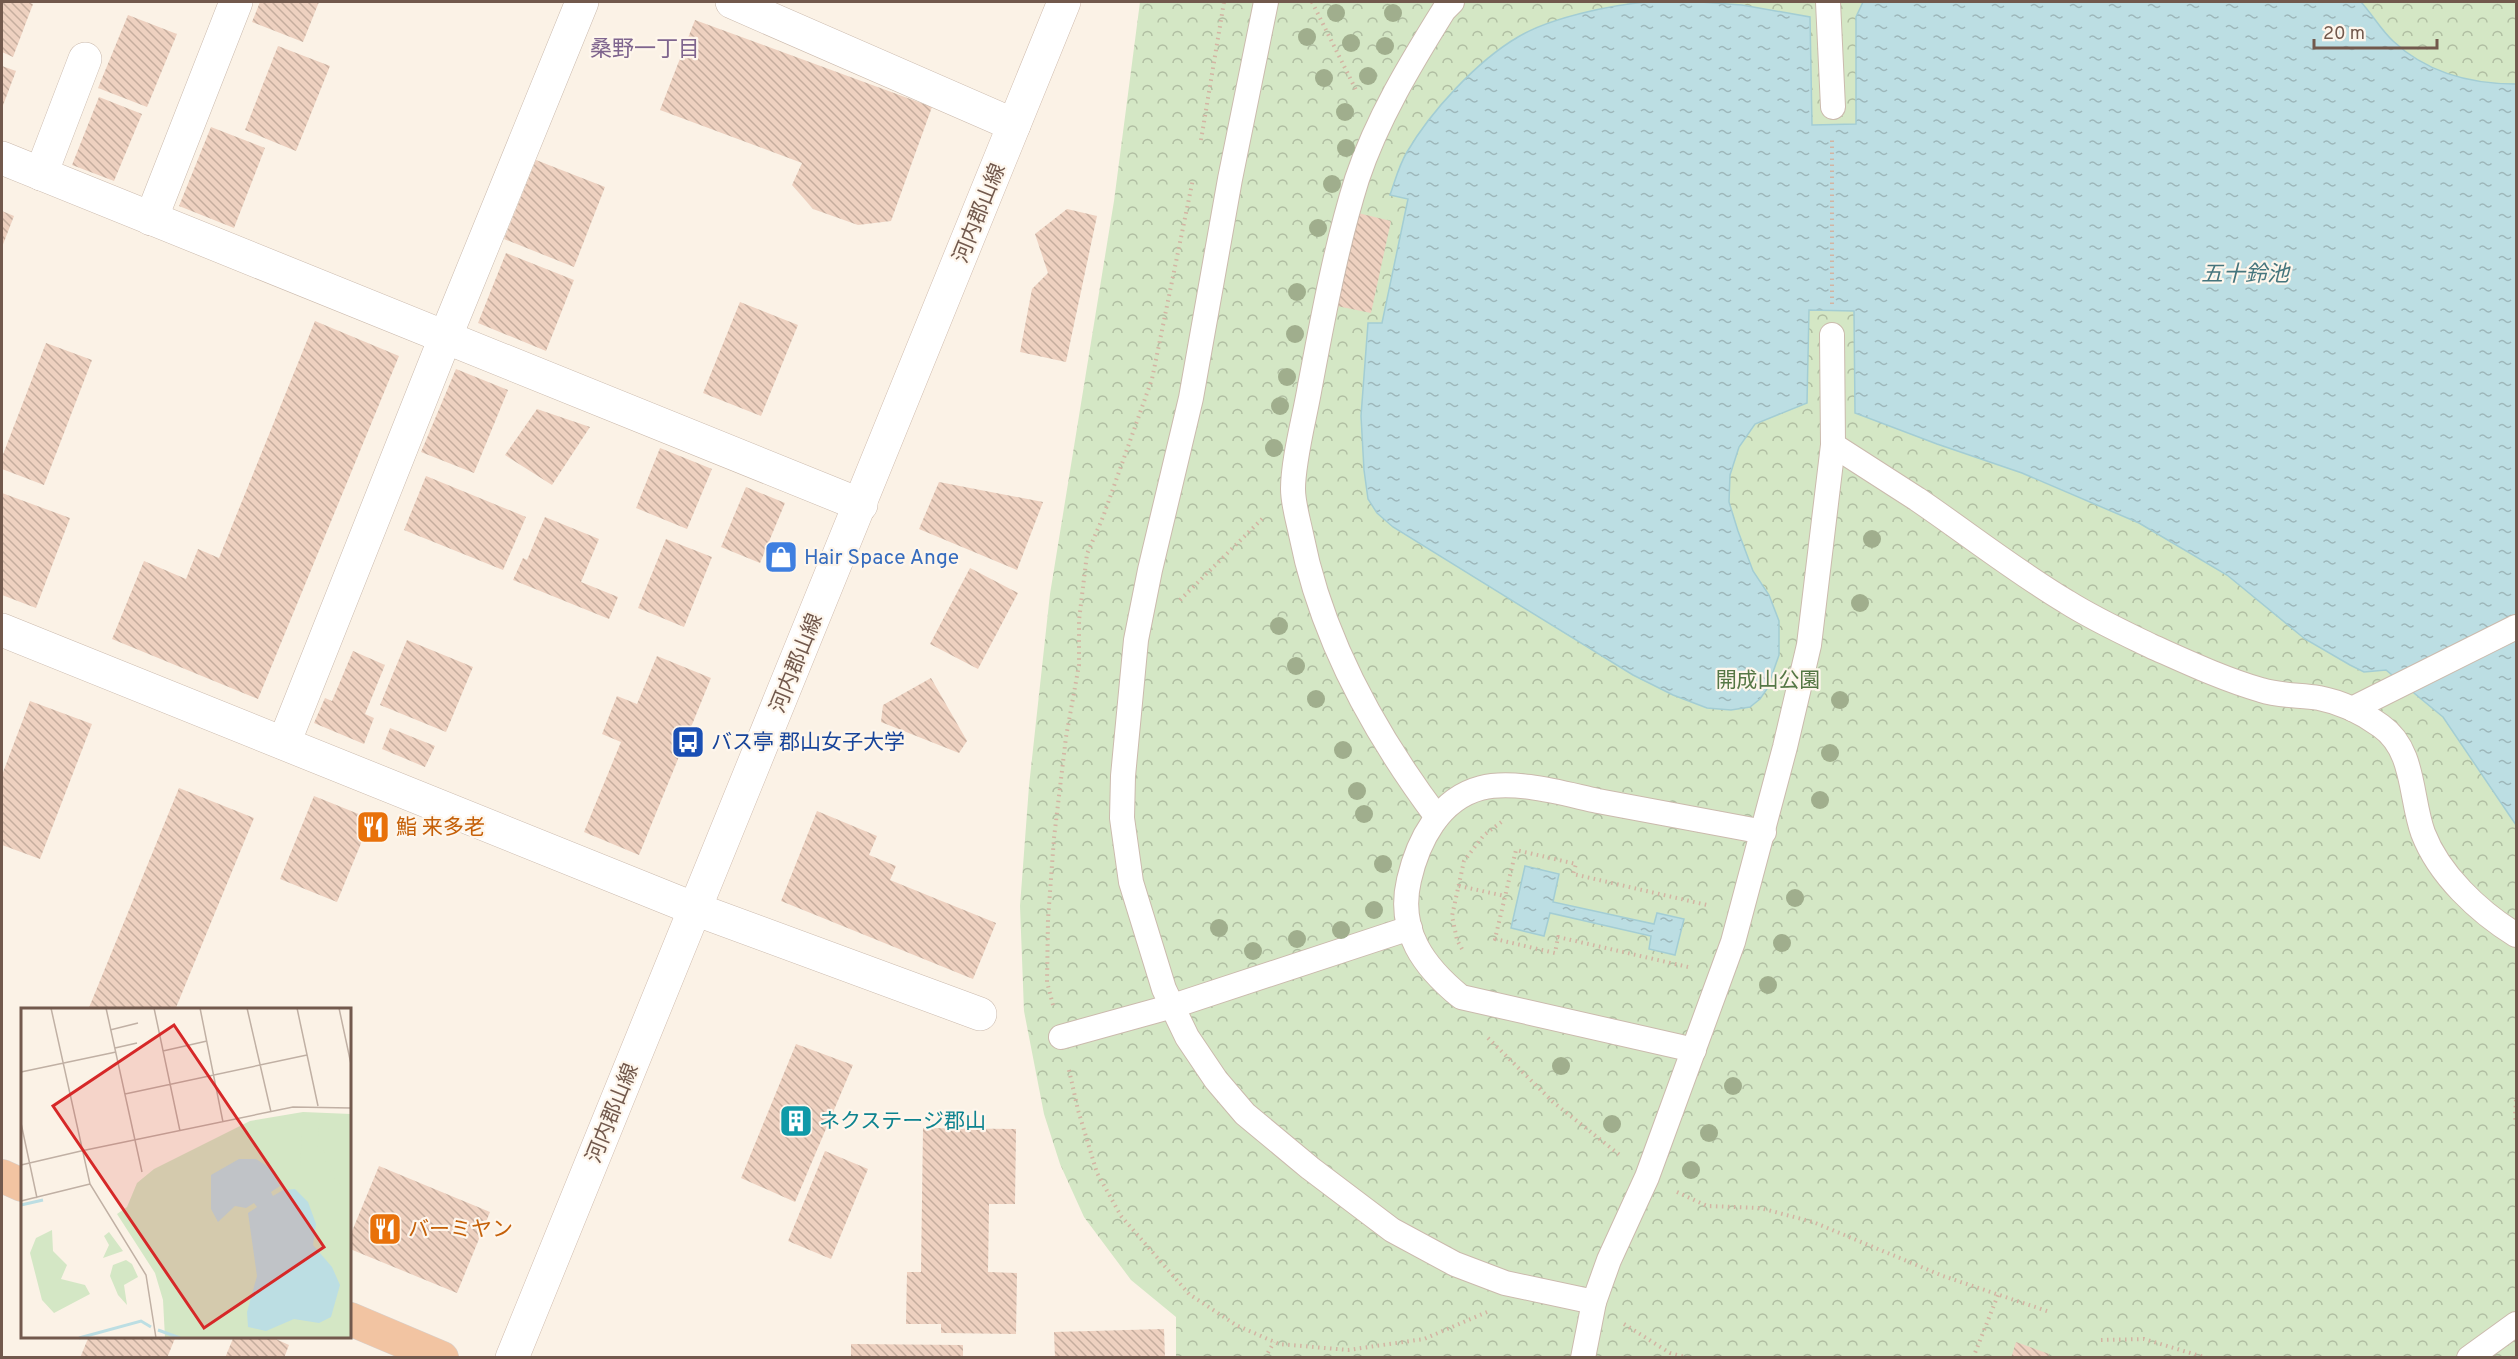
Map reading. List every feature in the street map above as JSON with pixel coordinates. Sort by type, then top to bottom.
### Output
[{"type":"highway","points":[[2,1176],[21,1185]]},
{"type":"highway","points":[[351,1319],[442,1358]]},
{"type":"street","points":[[151,219],[236,2]]},
{"type":"street","points":[[284,743],[582,2]]},
{"type":"street","points":[[732,2],[1014,125]]},
{"type":"street","name":"河内郡山線","points":[[512,1358],[1064,2]]},
{"type":"street","points":[[1266,2],[1230,178],[1191,399],[1150,570],[1136,640],[1127,724],[1122,818],[1131,882],[1164,989],[1187,1037],[1216,1080],[1245,1113],[1280,1144],[1392,1230],[1455,1264],[1505,1283],[1594,1302]]},
{"type":"street","points":[[1437,817],[1410,781],[1380,734],[1323,619],[1306,561],[1293,490],[1320,335],[1338,250],[1358,177],[1393,96],[1452,2]]},
{"type":"street","points":[[1828,2],[1833,107]]},
{"type":"street","points":[[41,174],[86,59]]},
{"type":"street","points":[[2,158],[861,505]]},
{"type":"street","points":[[1583,1358],[1594,1302],[1609,1260],[1647,1178],[1694,1050],[1741,913],[1764,832],[1809,645],[1833,445],[1832,335]]},
{"type":"street","points":[[1833,445],[2065,601],[2105,624],[2178,658],[2260,690],[2293,698],[2320,698],[2352,709],[2382,726],[2395,740],[2405,759],[2423,832],[2436,859],[2466,896],[2504,928],[2517,935]]},
{"type":"street","points":[[2352,709],[2517,627]]},
{"type":"street","points":[[2,630],[695,909],[980,1014]]},
{"type":"street","points":[[1694,1050],[1461,997],[1443,982],[1423,960],[1413,942],[1406,891],[1413,862],[1424,836],[1437,817],[1458,799],[1480,789],[1496,786],[1566,794],[1764,832]]},
{"type":"street","points":[[1061,1037],[1173,1006],[1410,928]]},
{"type":"street","points":[[2469,1358],[2517,1324]]},
{"type":"path","points":[[1200,144],[1224,2]]},
{"type":"path","points":[[1312,2],[1377,133]]},
{"type":"path","points":[[1832,335],[1833,107]]},
{"type":"path","points":[[1193,178],[1152,379],[1103,517],[1087,554],[1079,620],[1079,665],[1066,737],[1054,838],[1048,919],[1047,982],[1078,1110],[1097,1173],[1121,1216],[1189,1294],[1236,1325],[1274,1342],[1348,1350],[1424,1339],[1479,1317],[1506,1299],[1517,1285]]},
{"type":"path","points":[[1136,640],[1165,616],[1293,490]]},
{"type":"path","points":[[1467,957],[1457,940],[1452,916],[1464,861],[1484,835],[1508,818]]},
{"type":"path","points":[[1721,975],[1558,937],[1554,952],[1495,939],[1516,850],[1576,864],[1573,874],[1741,913]]},
{"type":"path","points":[[1458,886],[1505,896]]},
{"type":"path","points":[[1461,997],[1491,1042],[1553,1102],[1647,1178],[1707,1206],[1760,1208],[1814,1222],[1933,1271],[2050,1312]]},
{"type":"path","points":[[2517,1100],[2515,1116],[2517,1123]]},
{"type":"path","points":[[1973,1358],[1998,1295]]},
{"type":"path","points":[[1594,1302],[1629,1329],[1670,1353],[1689,1358]]},
{"type":"path","points":[[2101,1340],[2144,1339],[2207,1358]]},
{"type":"path","points":[[1265,1358],[1274,1342]]},
{"type":"green space","name":"開成山公園","points":[[1140,2],[2516,2],[2516,1357],[1176,1357],[1176,1317],[1131,1280],[1084,1217],[1060,1164],[1044,1114],[1024,1011],[1020,906],[1029,786],[1050,594],[1114,201]]},
{"type":"water","name":"五十鈴池","points":[[1646,2],[1742,5],[1810,17],[1812,125],[1856,124],[1856,17],[1863,2],[2361,2],[2389,37],[2406,52],[2435,69],[2466,79],[2516,84],[2516,825],[2443,717],[2386,670],[2364,672],[2305,639],[2227,575],[2139,523],[2022,473],[1855,413],[1854,311],[1809,310],[1807,403],[1755,424],[1739,447],[1730,475],[1729,502],[1738,531],[1753,571],[1769,595],[1779,621],[1779,655],[1767,689],[1750,707],[1731,710],[1707,708],[1673,695],[1633,675],[1393,527],[1377,513],[1368,499],[1361,416],[1368,323],[1382,323],[1408,199],[1390,195],[1404,157],[1429,120],[1456,88],[1502,47],[1531,30],[1563,18]]},
{"type":"water","points":[[1525,866],[1559,874],[1553,902],[1654,924],[1657,913],[1684,919],[1675,955],[1649,949],[1651,936],[1550,913],[1544,936],[1511,928]]},
{"type":"building","points":[[2,2],[33,4],[13,57],[2,52]]},
{"type":"building","points":[[260,2],[319,2],[303,42],[252,22]]},
{"type":"building","points":[[128,15],[177,34],[147,107],[98,88]]},
{"type":"building","points":[[695,20],[932,107],[891,221],[858,225],[813,209],[792,185],[802,163],[660,110]]},
{"type":"building","points":[[278,46],[330,66],[296,151],[245,130]]},
{"type":"building","points":[[2,66],[16,71],[2,108]]},
{"type":"building","points":[[99,97],[142,114],[114,181],[72,165]]},
{"type":"building","points":[[211,127],[265,148],[234,228],[179,206]]},
{"type":"building","points":[[536,160],[605,187],[574,267],[504,239]]},
{"type":"building","points":[[1067,209],[1097,216],[1066,362],[1020,352],[1032,289],[1048,273],[1035,234]]},
{"type":"building","points":[[2,211],[14,216],[2,247]]},
{"type":"building","points":[[1358,213],[1391,221],[1371,313],[1337,306]]},
{"type":"building","points":[[506,253],[574,280],[546,351],[478,323]]},
{"type":"building","points":[[740,302],[798,325],[761,416],[703,393]]},
{"type":"building","points":[[315,321],[399,356],[258,699],[112,639],[144,561],[186,579],[198,549],[219,558]]},
{"type":"building","points":[[46,343],[92,360],[44,485],[2,469],[2,457]]},
{"type":"building","points":[[456,369],[508,390],[474,473],[421,452]]},
{"type":"building","points":[[537,409],[590,427],[552,485],[505,455]]},
{"type":"building","points":[[660,448],[712,469],[687,529],[636,508]]},
{"type":"building","points":[[426,476],[526,517],[503,570],[404,530]]},
{"type":"building","points":[[939,482],[1043,502],[1017,570],[919,529]]},
{"type":"building","points":[[746,487],[785,503],[760,563],[721,547]]},
{"type":"building","points":[[2,493],[70,518],[36,608],[2,595]]},
{"type":"building","points":[[545,517],[599,539],[581,582],[618,597],[609,619],[513,580],[523,558],[527,560]]},
{"type":"building","points":[[666,539],[712,557],[684,627],[638,608]]},
{"type":"building","points":[[970,568],[1018,593],[978,669],[930,644]]},
{"type":"building","points":[[407,640],[473,667],[446,732],[380,705]]},
{"type":"building","points":[[353,651],[385,665],[365,714],[374,718],[364,744],[314,723],[325,698],[332,701]]},
{"type":"building","points":[[657,656],[711,678],[639,855],[584,832],[621,742],[602,734],[617,696],[637,704]]},
{"type":"building","points":[[931,678],[967,741],[959,753],[881,722],[883,705]]},
{"type":"building","points":[[30,701],[92,724],[40,859],[2,845],[2,775]]},
{"type":"building","points":[[390,728],[435,746],[425,767],[382,749]]},
{"type":"building","points":[[179,788],[254,818],[176,1008],[89,1008]]},
{"type":"building","points":[[314,796],[371,819],[337,902],[280,879]]},
{"type":"building","points":[[817,811],[877,836],[869,855],[896,866],[890,880],[996,923],[973,979],[781,901]]},
{"type":"building","name":"ネクステージ郡山","points":[[796,1044],[853,1065],[795,1202],[741,1178]]},
{"type":"building","points":[[923,1128],[1016,1129],[1015,1204],[989,1204],[988,1272],[1017,1273],[1016,1334],[941,1333],[941,1324],[906,1324],[907,1272],[921,1272]]},
{"type":"building","points":[[825,1151],[868,1169],[831,1259],[788,1241]]},
{"type":"building","points":[[379,1166],[490,1212],[457,1293],[351,1249],[351,1234]]},
{"type":"building","points":[[1164,1329],[1165,1358],[1055,1358],[1054,1332]]},
{"type":"building","points":[[88,1338],[175,1338],[167,1358],[80,1358]]},
{"type":"building","points":[[233,1338],[273,1338],[289,1345],[284,1358],[225,1358]]},
{"type":"building","points":[[2016,1342],[2049,1354],[2048,1358],[2011,1358]]},
{"type":"building","points":[[851,1344],[963,1345],[963,1358],[851,1358]]},
{"type":"place","name":"Hair Space Ange","points":[[781,557]]},
{"type":"place","name":"バス亭 郡山女子大学","points":[[688,742]]},
{"type":"place","name":"鮨 来多老","points":[[373,827]]},
{"type":"place","name":"ネクステージ郡山","points":[[796,1121]]},
{"type":"place","name":"バーミヤン","points":[[385,1229]]},
{"type":"district","name":"桑野一丁目","points":[[645,48]]}]
